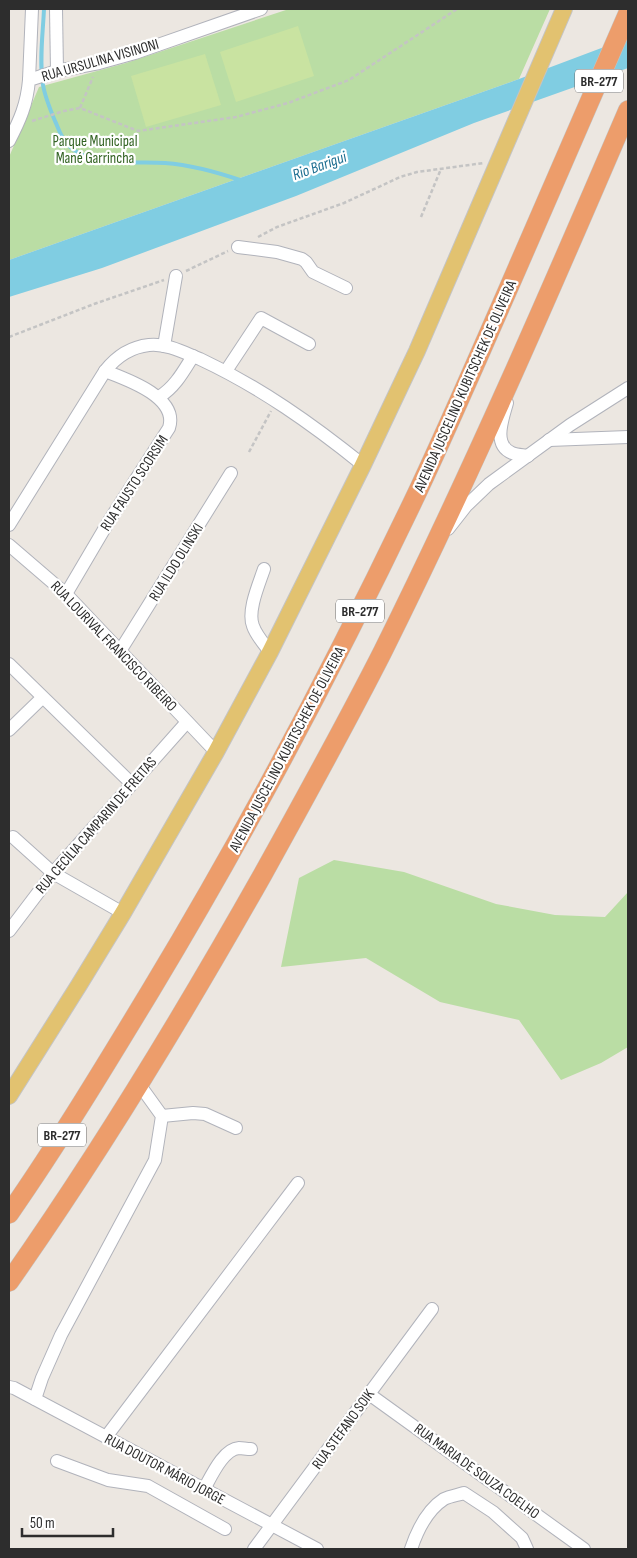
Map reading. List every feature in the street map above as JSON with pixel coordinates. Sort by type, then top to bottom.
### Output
[{"type":"highway","name":"AVENIDA JUSCELINO KUBITSCHEK DE OLIVEIRA","points":[[9,1214],[67,1126],[170,959],[247,825],[347,638],[422,482],[628,13]]},
{"type":"highway","name":"BR-277","points":[[13,1276],[139,1084],[190,1002],[298,811],[382,652],[433,549],[521,355],[628,110]]},
{"type":"main road","points":[[9,1096],[122,913],[216,752],[270,652],[364,465],[417,351],[564,9]]},
{"type":"street","points":[[32,9],[43,76]]},
{"type":"street","points":[[43,76],[56,9]]},
{"type":"street","points":[[226,9],[242,16]]},
{"type":"street","name":"RUA URSULINA VISINONI","points":[[9,141],[24,110],[28,95],[43,76],[135,53],[261,9]]},
{"type":"street","points":[[238,247],[277,252],[302,259],[313,272],[346,288]]},
{"type":"street","points":[[164,346],[176,276]]},
{"type":"street","points":[[226,371],[261,318],[310,344]]},
{"type":"street","points":[[9,525],[105,371],[114,360],[126,352],[150,344],[164,346],[193,356],[226,371],[316,427],[364,465]]},
{"type":"street","points":[[521,355],[501,424],[500,434],[501,442],[506,450],[513,454],[528,456]]},
{"type":"street","points":[[105,371],[138,385],[159,397],[176,382],[193,356]]},
{"type":"street","points":[[433,549],[477,494],[549,440],[628,388]]},
{"type":"street","name":"RUA FAUSTO SCORSIM","points":[[66,594],[109,521],[169,428],[171,419],[159,397]]},
{"type":"street","points":[[549,440],[628,437]]},
{"type":"street","name":"RUA ILDO OLINSKI","points":[[120,651],[231,473]]},
{"type":"street","name":"RUA LOURIVAL FRANCISCO RIBEIRO","points":[[9,544],[66,594],[216,752]]},
{"type":"street","points":[[264,569],[251,612],[255,632],[270,652]]},
{"type":"street","points":[[9,664],[131,783]]},
{"type":"street","points":[[9,730],[42,698]]},
{"type":"street","name":"RUA CECÍLIA CAMPARIN DE FREITAS","points":[[9,931],[52,873],[122,797],[131,783],[187,722]]},
{"type":"street","points":[[13,837],[52,873],[122,913]]},
{"type":"street","points":[[35,1400],[42,1378],[61,1335],[154,1160],[162,1116],[139,1084]]},
{"type":"street","points":[[162,1116],[193,1113],[205,1114],[236,1128]]},
{"type":"street","points":[[106,1437],[298,1183]]},
{"type":"street","points":[[9,1295],[13,1276]]},
{"type":"street","name":"RUA STEFANO SOIK","points":[[254,1549],[432,1309]]},
{"type":"street","name":"RUA DOUTOR MÁRIO JORGE","points":[[10,1386],[317,1549]]},
{"type":"street","name":"RUA MARIA DE SOUZA COELHO","points":[[370,1394],[584,1549]]},
{"type":"street","points":[[204,1489],[219,1463],[228,1453],[237,1448],[250,1449]]},
{"type":"street","points":[[57,1460],[108,1480],[148,1486],[225,1529]]},
{"type":"street","points":[[148,1486],[161,1466]]},
{"type":"street","points":[[411,1549],[418,1529],[434,1508],[445,1499],[464,1493],[493,1512],[522,1538],[526,1549]]},
{"type":"path","points":[[44,117],[80,108],[138,131],[236,117],[288,103],[349,80],[457,9]]},
{"type":"path","points":[[80,108],[99,63]]},
{"type":"path","points":[[421,217],[441,168]]},
{"type":"path","points":[[248,452],[277,401]]},
{"type":"green space","name":"Parque Municipal Mané Garrincha","points":[[289,9],[550,9],[519,79],[9,260],[9,157],[39,87],[126,63]]},
{"type":"green space","points":[[298,26],[314,76],[236,102],[220,52]]},
{"type":"green space","points":[[205,54],[221,105],[146,127],[131,76]]},
{"type":"green space","points":[[334,860],[404,872],[496,904],[555,915],[605,917],[628,892],[628,1047],[601,1063],[561,1080],[519,1020],[440,1002],[366,958],[281,967],[299,878]]},
{"type":"water","name":"Rio Barigui","points":[[628,38],[628,68],[474,123],[296,196],[102,268],[9,297],[9,260],[519,79]]},
{"type":"waterway","points":[[44,9],[41,56],[44,90],[60,134],[73,150],[84,156],[111,161],[185,165],[243,181]]}]
